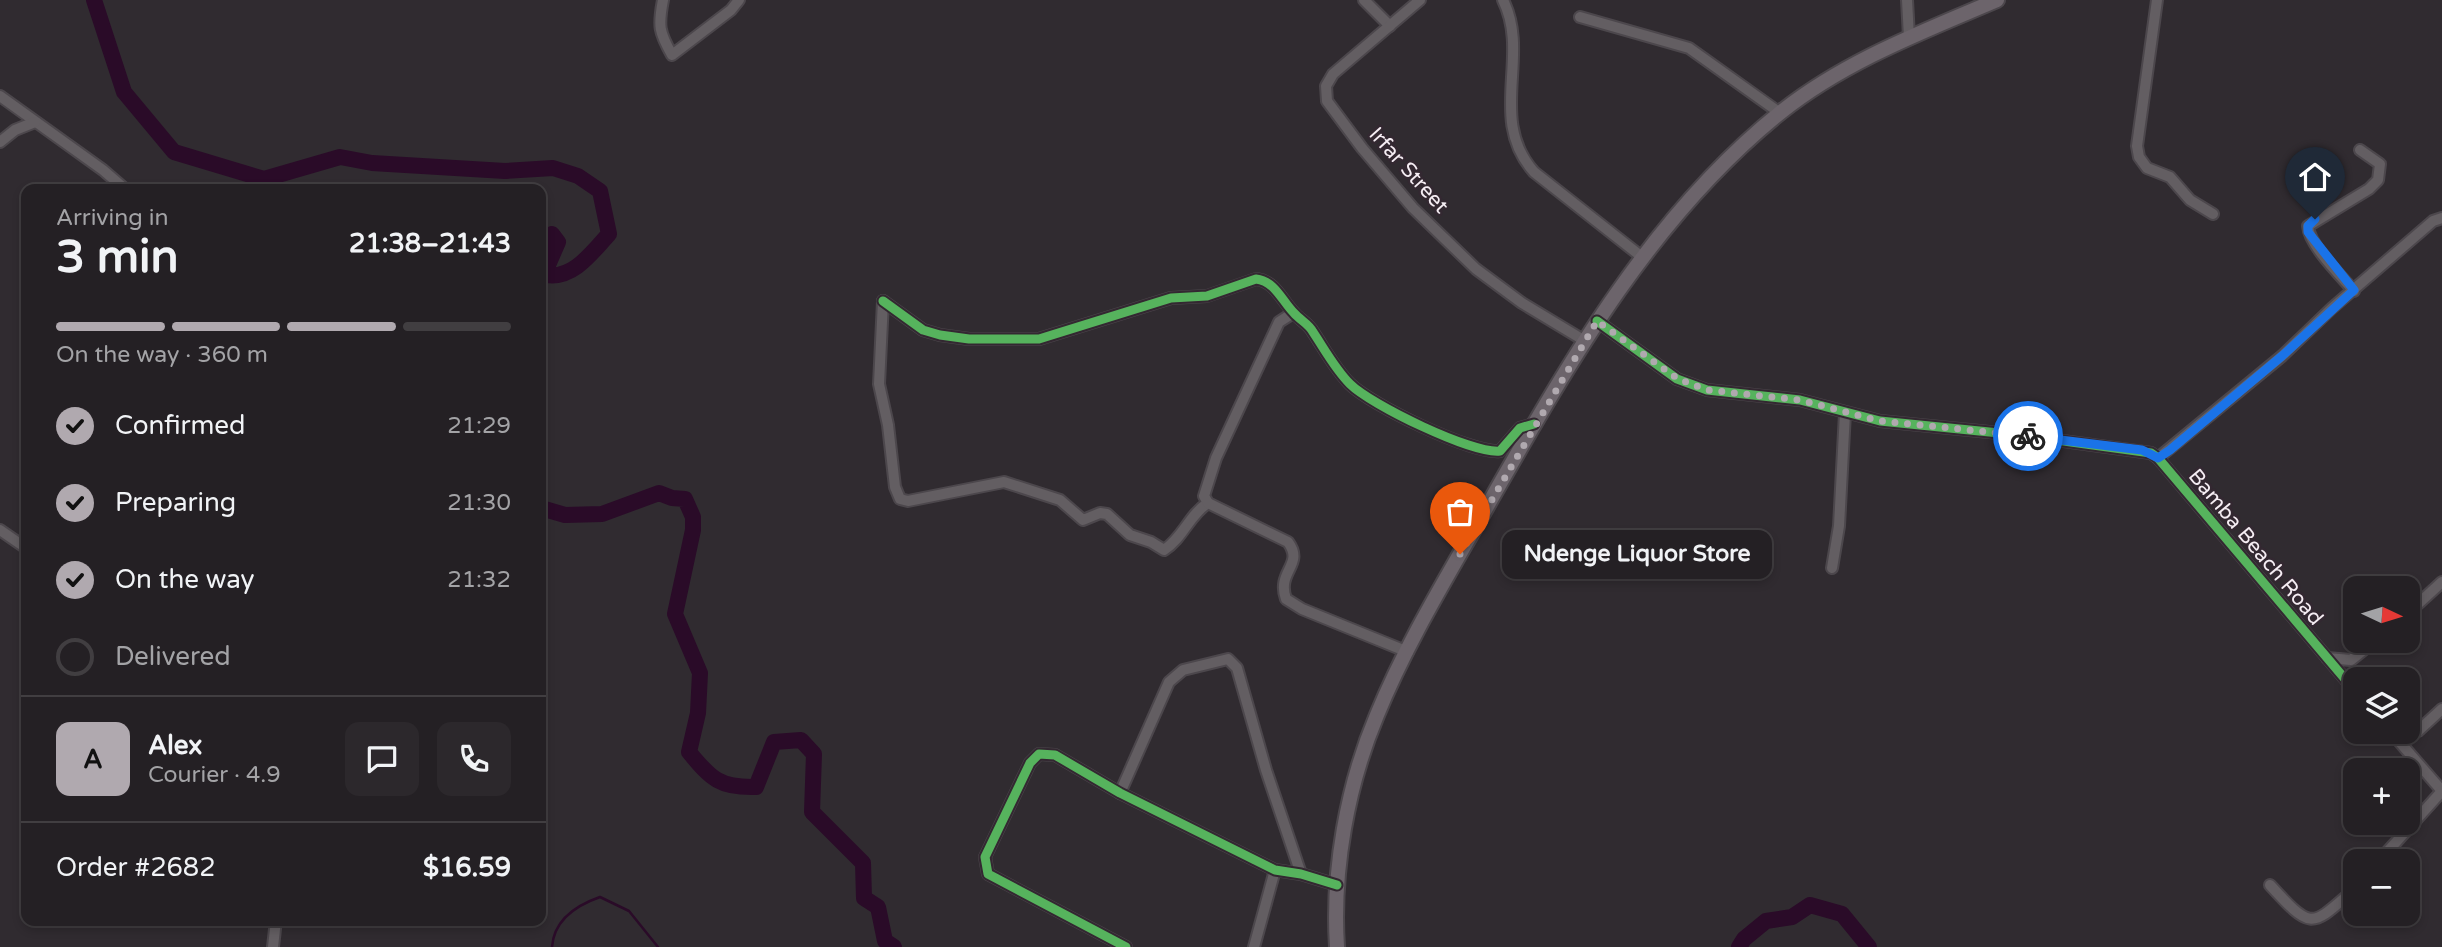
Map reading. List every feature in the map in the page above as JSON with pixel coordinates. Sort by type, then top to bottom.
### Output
[{"type":"main road","points":[[1337,947],[1337,885],[1357,775],[1376,715],[1431,606],[1534,424],[1597,321],[1642,257],[1735,152],[1780,113],[1853,65],[1909,37],[1997,0]]},
{"type":"street","points":[[663,0],[659,22],[660,35],[672,55],[732,10],[738,0]]},
{"type":"street","points":[[1364,0],[1390,26]]},
{"type":"street","name":"Irfar Street","points":[[1420,0],[1333,74],[1326,86],[1327,101],[1362,148],[1413,208],[1476,269],[1522,303],[1585,341]]},
{"type":"street","points":[[1503,0],[1513,27],[1511,119],[1520,157],[1534,172],[1642,257]]},
{"type":"street","points":[[1907,0],[1909,37]]},
{"type":"street","points":[[2158,0],[2137,146],[2139,157],[2147,168],[2169,177],[2190,200],[2213,214]]},
{"type":"street","points":[[1580,18],[1689,48],[1780,113]]},
{"type":"street","points":[[0,96],[119,184]]},
{"type":"street","points":[[0,142],[15,130],[36,122]]},
{"type":"street","points":[[2354,290],[2323,254],[2308,232],[2308,226],[2369,189],[2378,180],[2380,164],[2360,150]]},
{"type":"street","points":[[1597,321],[1678,379],[1707,390],[1787,398],[1907,425],[2142,450],[2158,458],[2282,356],[2433,221],[2442,218]]},
{"type":"street","points":[[1208,503],[1198,510],[1173,545],[1164,550],[1130,535],[1107,514],[1100,513],[1083,520],[1070,512],[1060,500],[1004,482],[908,501],[900,499],[895,487],[888,425],[879,384],[883,301],[923,330],[969,339],[1039,339],[1171,298],[1206,296],[1256,279],[1273,286],[1293,313],[1312,329],[1322,349],[1351,385],[1373,401],[1460,444],[1492,452],[1500,451],[1520,428],[1534,424]]},
{"type":"street","points":[[1293,313],[1279,322],[1216,458],[1204,496],[1208,503],[1288,542],[1295,551],[1283,580],[1286,599],[1302,609],[1408,652]]},
{"type":"street","points":[[1832,568],[1839,526],[1846,413]]},
{"type":"street","name":"Bamba Beach Road","points":[[2158,458],[2343,677]]},
{"type":"street","points":[[0,530],[21,545]]},
{"type":"street","points":[[2420,601],[2442,582]]},
{"type":"street","points":[[2327,658],[2351,660],[2360,653]]},
{"type":"street","points":[[1120,793],[1169,682],[1183,670],[1228,659],[1237,668],[1266,770],[1301,874]]},
{"type":"street","points":[[2420,729],[2442,709]]},
{"type":"street","points":[[2390,849],[2442,791],[2402,744]]},
{"type":"street","points":[[1126,947],[988,874],[985,857],[1030,763],[1039,754],[1055,755],[1120,793],[1275,870],[1301,874],[1337,885]]},
{"type":"street","points":[[1254,947],[1275,870]]},
{"type":"street","points":[[2270,885],[2302,916],[2311,920],[2324,917],[2343,900]]},
{"type":"street","points":[[273,947],[275,926]]},
{"type":"waterway","points":[[94,0],[124,92],[174,152],[264,179],[340,157],[372,163],[505,171],[553,168],[578,176],[600,191],[609,234],[574,268],[557,275],[546,274]]},
{"type":"waterway","points":[[546,238],[552,234],[558,242],[546,270]]},
{"type":"waterway","points":[[546,509],[565,515],[602,514],[659,493],[685,499],[693,517],[693,530],[675,614],[700,673],[698,713],[689,752],[717,780],[733,786],[756,787],[774,742],[801,740],[814,754],[812,812],[863,863],[864,898],[878,907],[885,941],[894,947]]},
{"type":"waterway","points":[[552,947],[562,921],[575,909],[600,897],[629,911],[658,947]]},
{"type":"waterway","points":[[1739,947],[1744,939],[1766,921],[1792,917],[1810,905],[1842,914],[1869,947]]},
{"type":"cycle path","points":[[883,301],[923,330],[940,335],[969,339],[1039,339],[1171,298],[1207,296],[1256,279],[1273,287],[1309,327],[1350,384],[1399,415],[1468,445],[1500,451],[1520,428],[1534,424]]},
{"type":"cycle path","points":[[1597,321],[1677,379],[1707,390],[1800,400],[1880,421],[2019,435],[2151,453],[2343,677]]},
{"type":"cycle path","points":[[1126,947],[988,874],[985,857],[1030,763],[1039,754],[1055,755],[1120,793],[1275,870],[1301,874],[1337,885]]},
{"type":"way so far","points":[[1460,554],[1534,424],[1597,321],[1678,379],[1707,390],[1800,400],[1880,421],[1907,425],[2028,436]]},
{"type":"place","name":"Ndenge Liquor Store","points":[[1460,554]]},
{"type":"route","points":[[2028,436],[2142,450],[2158,458],[2170,450],[2282,356],[2354,290],[2308,232],[2308,226],[2315,219]]}]
